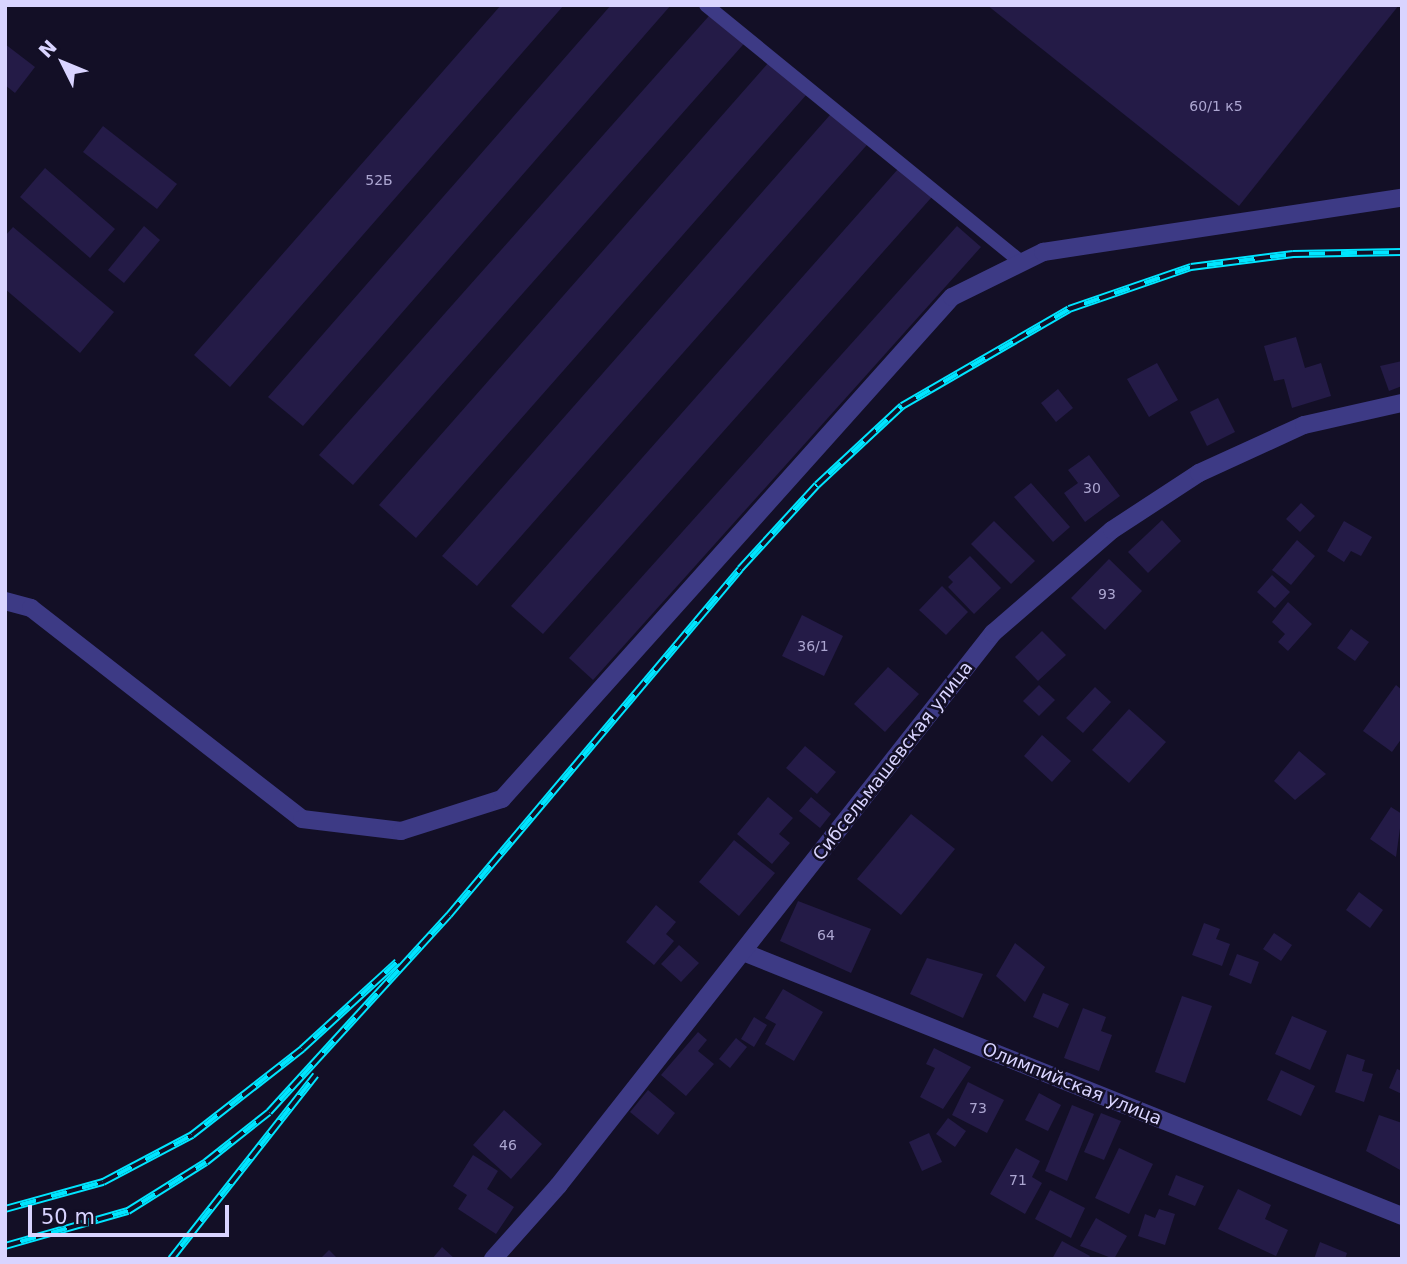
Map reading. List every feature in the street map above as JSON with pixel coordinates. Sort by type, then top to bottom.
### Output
[{"type":"street","points":[[5,601],[31,608],[302,819],[401,831],[502,799],[952,297],[1042,252],[1402,198]]},
{"type":"street","name":"Сибсельмашевская улица","points":[[493,1259],[743,952],[993,634],[1112,530],[1199,473],[1304,425],[1402,403]]},
{"type":"street","name":"Олимпийская улица","points":[[743,952],[1402,1216]]},
{"type":"lane","points":[[706,5],[1022,262]]},
{"type":"building","points":[[501,5],[564,5],[230,387],[194,355]]},
{"type":"building","points":[[611,5],[671,5],[303,426],[268,397]]},
{"type":"building","points":[[987,5],[1399,5],[1239,206]]},
{"type":"building","points":[[716,8],[749,38],[353,485],[319,455]]},
{"type":"building","points":[[5,44],[35,67],[15,93],[5,85]]},
{"type":"building","points":[[770,61],[807,94],[416,538],[379,505]]},
{"type":"building","points":[[837,107],[873,138],[477,586],[442,556]]},
{"type":"building","points":[[103,126],[177,184],[157,209],[83,152]]},
{"type":"building","points":[[906,160],[939,189],[543,634],[511,606]]},
{"type":"building","points":[[45,168],[115,229],[90,258],[20,197]]},
{"type":"building","points":[[144,226],[160,240],[124,283],[108,270]]},
{"type":"building","points":[[957,226],[981,247],[593,680],[569,658]]},
{"type":"building","points":[[13,227],[114,312],[80,353],[5,289],[5,236]]},
{"type":"building","points":[[1296,337],[1305,368],[1321,363],[1331,396],[1292,408],[1284,379],[1274,381],[1264,346]]},
{"type":"building","points":[[1402,361],[1402,386],[1389,391],[1380,366]]},
{"type":"building","points":[[1157,363],[1178,400],[1149,417],[1127,379]]},
{"type":"building","points":[[1058,389],[1073,408],[1056,422],[1041,403]]},
{"type":"building","points":[[1218,398],[1235,432],[1207,446],[1190,412]]},
{"type":"building","points":[[1089,455],[1120,496],[1085,522],[1064,493],[1078,483],[1068,470]]},
{"type":"building","points":[[1031,483],[1070,527],[1053,542],[1014,497]]},
{"type":"building","points":[[1301,503],[1315,516],[1300,532],[1286,519]]},
{"type":"building","points":[[1162,520],[1181,541],[1148,573],[1128,552]]},
{"type":"building","points":[[994,521],[1035,561],[1011,584],[971,544]]},
{"type":"building","points":[[1344,521],[1372,537],[1361,556],[1351,551],[1344,562],[1327,551]]},
{"type":"building","points":[[1297,540],[1315,556],[1291,585],[1272,570]]},
{"type":"building","points":[[970,556],[1001,588],[974,614],[948,587],[953,582],[948,577]]},
{"type":"building","points":[[1109,559],[1142,591],[1105,630],[1071,598]]},
{"type":"building","points":[[1272,575],[1290,592],[1275,608],[1257,592]]},
{"type":"building","points":[[942,586],[968,612],[946,635],[919,610]]},
{"type":"building","points":[[1288,602],[1312,624],[1288,651],[1278,642],[1285,634],[1272,622]]},
{"type":"building","points":[[802,615],[843,636],[824,676],[782,656]]},
{"type":"building","points":[[1351,629],[1369,642],[1355,661],[1337,648]]},
{"type":"building","points":[[1042,631],[1066,655],[1038,681],[1015,657]]},
{"type":"building","points":[[888,667],[919,694],[885,732],[854,704]]},
{"type":"building","points":[[1039,685],[1055,700],[1039,716],[1023,701]]},
{"type":"building","points":[[1396,685],[1402,690],[1402,738],[1392,752],[1363,731]]},
{"type":"building","points":[[1095,687],[1111,702],[1083,733],[1066,718]]},
{"type":"building","points":[[1129,709],[1166,742],[1129,783],[1092,750]]},
{"type":"building","points":[[1042,735],[1071,761],[1052,782],[1024,756]]},
{"type":"building","points":[[805,746],[836,772],[817,794],[786,768]]},
{"type":"building","points":[[1299,751],[1326,774],[1295,800],[1274,781]]},
{"type":"building","points":[[768,797],[793,818],[779,834],[790,843],[772,864],[737,834]]},
{"type":"building","points":[[811,797],[831,814],[820,828],[799,811]]},
{"type":"building","points":[[1391,807],[1402,814],[1396,857],[1370,839]]},
{"type":"building","points":[[911,814],[955,849],[901,915],[857,879]]},
{"type":"building","points":[[734,840],[775,873],[739,916],[699,882]]},
{"type":"building","points":[[1359,892],[1383,910],[1370,928],[1346,910]]},
{"type":"building","points":[[798,901],[871,929],[851,973],[780,941]]},
{"type":"building","points":[[656,905],[676,922],[666,934],[674,941],[654,965],[626,942]]},
{"type":"building","points":[[1204,923],[1220,929],[1216,939],[1230,944],[1222,966],[1192,955]]},
{"type":"building","points":[[1274,933],[1292,945],[1281,961],[1263,949]]},
{"type":"building","points":[[1015,943],[1045,967],[1025,1002],[996,976]]},
{"type":"building","points":[[679,945],[699,963],[681,982],[661,964]]},
{"type":"building","points":[[1237,954],[1259,962],[1251,984],[1229,975]]},
{"type":"building","points":[[927,958],[983,974],[963,1018],[910,994]]},
{"type":"building","points":[[783,989],[823,1012],[794,1061],[765,1044],[776,1024],[765,1018]]},
{"type":"building","points":[[1043,993],[1069,1004],[1058,1028],[1033,1017]]},
{"type":"building","points":[[1182,996],[1212,1006],[1185,1083],[1155,1072]]},
{"type":"building","points":[[1083,1008],[1106,1017],[1101,1031],[1112,1035],[1099,1071],[1064,1058]]},
{"type":"building","points":[[1292,1016],[1327,1031],[1310,1070],[1275,1054]]},
{"type":"building","points":[[754,1017],[767,1025],[754,1047],[741,1039]]},
{"type":"building","points":[[698,1032],[707,1040],[698,1051],[714,1064],[686,1096],[661,1075]]},
{"type":"building","points":[[736,1038],[747,1047],[730,1068],[719,1059]]},
{"type":"building","points":[[934,1048],[971,1067],[943,1109],[920,1097],[935,1068],[926,1064]]},
{"type":"building","points":[[1347,1054],[1365,1060],[1362,1071],[1373,1074],[1364,1102],[1335,1092]]},
{"type":"building","points":[[1397,1069],[1402,1071],[1402,1094],[1389,1088]]},
{"type":"building","points":[[1281,1070],[1315,1086],[1301,1116],[1267,1100]]},
{"type":"building","points":[[968,1082],[1004,1100],[987,1133],[952,1115]]},
{"type":"building","points":[[648,1090],[675,1113],[658,1135],[630,1112]]},
{"type":"building","points":[[1039,1093],[1061,1105],[1048,1131],[1025,1120]]},
{"type":"building","points":[[1072,1105],[1094,1114],[1067,1181],[1045,1171]]},
{"type":"building","points":[[504,1110],[542,1144],[511,1179],[473,1145]]},
{"type":"building","points":[[1101,1113],[1121,1121],[1104,1160],[1084,1152]]},
{"type":"building","points":[[1379,1115],[1402,1123],[1402,1171],[1366,1151]]},
{"type":"building","points":[[948,1118],[966,1131],[955,1147],[936,1134]]},
{"type":"building","points":[[929,1133],[942,1162],[922,1171],[909,1142]]},
{"type":"building","points":[[1016,1148],[1040,1161],[1032,1177],[1042,1183],[1025,1214],[990,1194]]},
{"type":"building","points":[[1119,1148],[1153,1164],[1129,1214],[1095,1198]]},
{"type":"building","points":[[473,1155],[498,1171],[487,1189],[514,1207],[496,1234],[458,1209],[467,1195],[453,1186]]},
{"type":"building","points":[[1176,1175],[1204,1186],[1195,1206],[1168,1195]]},
{"type":"building","points":[[1238,1189],[1271,1205],[1265,1219],[1288,1230],[1276,1256],[1218,1229]]},
{"type":"building","points":[[1050,1190],[1085,1208],[1071,1238],[1035,1219]]},
{"type":"building","points":[[1159,1209],[1175,1214],[1165,1245],[1138,1236],[1145,1214],[1155,1218]]},
{"type":"building","points":[[1096,1218],[1127,1236],[1114,1259],[1080,1246]]},
{"type":"building","points":[[1062,1241],[1090,1256],[1088,1259],[1052,1259]]},
{"type":"building","points":[[1320,1242],[1347,1253],[1345,1259],[1314,1259]]},
{"type":"building","points":[[442,1247],[455,1259],[432,1259]]},
{"type":"building","points":[[329,1250],[338,1259],[320,1259]]},
{"type":"railway","points":[[5,1246],[128,1211],[206,1162],[269,1112],[449,915],[740,569],[817,485],[902,406],[1069,309],[1191,267],[1293,254],[1402,252]]},
{"type":"railway","points":[[5,1209],[103,1182],[192,1135],[302,1049],[397,962]]},
{"type":"railway","points":[[171,1259],[316,1075]]}]
